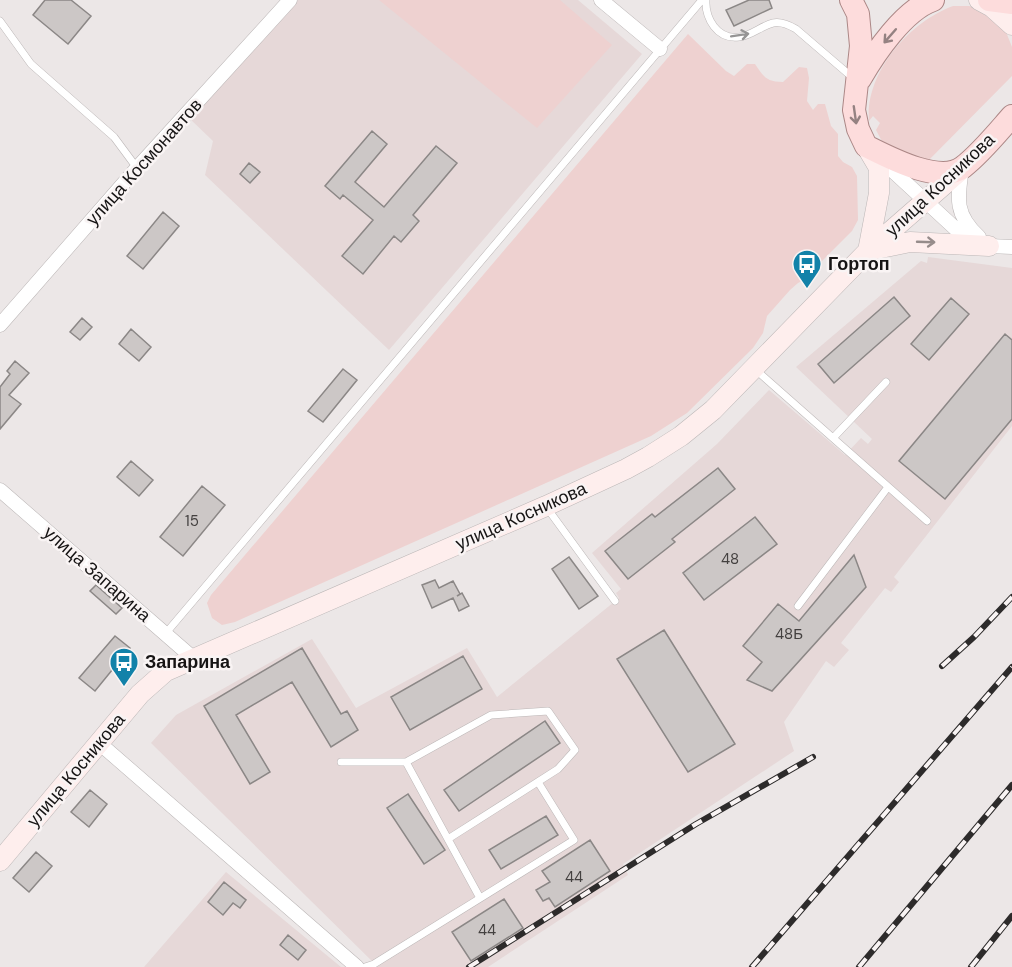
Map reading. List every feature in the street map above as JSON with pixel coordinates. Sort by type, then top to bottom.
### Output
[{"type":"main road","points":[[851,0],[858,14],[861,34],[854,110],[858,129],[866,146],[911,167],[926,171],[940,173],[962,169]]},
{"type":"main road","points":[[858,82],[878,51],[909,16],[933,0]]},
{"type":"main road","points":[[989,0],[1012,3]]},
{"type":"main road","name":"улица Косникова","points":[[962,169],[1012,116]]},
{"type":"street","name":"улица Космонавтов","points":[[0,324],[137,168],[290,0]]},
{"type":"street","points":[[601,0],[660,49]]},
{"type":"street","points":[[978,0],[992,7],[1012,25]]},
{"type":"street","points":[[866,146],[951,226],[989,246]]},
{"type":"street","points":[[866,146],[879,168],[879,193],[868,251],[910,242],[1012,248]]},
{"type":"street","points":[[962,169],[958,194],[962,215],[968,227],[989,246]]},
{"type":"street","name":"улица Косникова","points":[[0,861],[98,742],[153,681],[166,671],[546,506],[626,469],[673,441],[713,410],[868,251],[962,169]]},
{"type":"street","name":"улица Запарина","points":[[0,490],[193,658]]},
{"type":"street","points":[[98,742],[359,967]]},
{"type":"lane","points":[[166,633],[704,0]]},
{"type":"lane","points":[[704,0],[710,20],[722,34],[739,37],[773,23],[790,25],[858,82]]},
{"type":"lane","points":[[0,21],[31,64],[114,137],[137,168]]},
{"type":"lane","points":[[754,368],[927,521]]},
{"type":"lane","points":[[834,437],[886,381]]},
{"type":"lane","points":[[798,606],[888,487]]},
{"type":"lane","points":[[546,506],[615,601]]},
{"type":"lane","points":[[341,762],[406,762],[491,715],[548,711],[575,750],[558,769],[448,840]]},
{"type":"lane","points":[[406,762],[480,898]]},
{"type":"lane","points":[[365,967],[374,964],[574,840],[538,782]]},
{"type":"shaded area","points":[[298,0],[578,0],[642,54],[389,350],[205,175],[213,141],[189,118]]},
{"type":"shaded area","points":[[379,0],[560,0],[612,45],[537,128]]},
{"type":"shaded area","points":[[953,6],[982,9],[1004,27],[1012,47],[1012,76],[923,166],[884,145],[876,130],[880,123],[873,116],[869,121],[870,103],[874,85],[893,52],[921,24]]},
{"type":"shaded area","points":[[688,34],[734,76],[747,64],[755,64],[766,78],[783,82],[799,67],[807,68],[809,78],[807,101],[813,110],[818,104],[825,104],[831,126],[838,134],[838,156],[852,167],[857,176],[858,220],[852,231],[818,265],[814,275],[798,283],[767,316],[763,333],[753,348],[687,413],[651,436],[235,622],[222,625],[212,618],[207,603],[211,595]]},
{"type":"shaded area","points":[[928,257],[1012,268],[1012,426],[894,577],[899,582],[891,592],[885,588],[841,643],[849,650],[834,667],[826,661],[784,722],[794,751],[623,864],[628,875],[488,967],[378,967],[151,743],[176,715],[312,639],[356,708],[467,648],[497,697],[619,598],[616,593],[621,589],[592,553],[717,444],[769,390],[845,455],[861,438],[868,444],[872,439],[796,367],[921,261],[927,263]]},
{"type":"shaded area","points":[[226,872],[341,967],[144,967]]},
{"type":"building","points":[[45,0],[71,0],[91,16],[68,44],[33,15]]},
{"type":"building","points":[[749,0],[769,0],[772,8],[734,26],[726,10]]},
{"type":"building","points":[[372,131],[387,144],[355,182],[384,207],[436,146],[457,163],[413,215],[419,221],[401,242],[394,236],[363,274],[342,256],[373,220],[343,195],[340,199],[325,186]]},
{"type":"building","points":[[249,163],[260,172],[250,183],[240,174]]},
{"type":"building","points":[[163,212],[179,226],[143,269],[127,256]]},
{"type":"building","points":[[894,297],[910,316],[834,383],[818,364]]},
{"type":"building","points":[[951,298],[969,314],[929,360],[911,344]]},
{"type":"building","points":[[82,318],[92,327],[80,340],[70,332]]},
{"type":"building","points":[[131,329],[151,347],[139,361],[119,344]]},
{"type":"building","points":[[1005,334],[1012,340],[1012,419],[945,499],[899,461]]},
{"type":"building","points":[[15,361],[29,373],[9,395],[21,404],[0,429],[0,387],[10,374],[7,371]]},
{"type":"building","points":[[343,369],[357,380],[323,422],[308,411]]},
{"type":"building","points":[[131,461],[153,480],[139,496],[117,477]]},
{"type":"building","points":[[718,468],[735,489],[672,539],[675,542],[628,579],[605,551],[652,514],[655,517]]},
{"type":"building","points":[[202,486],[225,505],[183,556],[160,537]]},
{"type":"building","points":[[755,517],[777,544],[704,600],[683,573]]},
{"type":"building","points":[[854,555],[866,587],[772,691],[747,680],[762,662],[743,646],[778,604],[799,621]]},
{"type":"building","points":[[569,557],[598,596],[579,609],[552,569]]},
{"type":"building","points":[[435,580],[439,588],[453,581],[460,594],[457,596],[462,593],[469,606],[459,611],[453,598],[432,608],[422,585]]},
{"type":"building","points":[[96,585],[122,608],[116,614],[90,591]]},
{"type":"building","points":[[664,630],[735,744],[688,772],[617,659]]},
{"type":"building","points":[[115,636],[130,648],[95,691],[79,678]]},
{"type":"building","points":[[302,648],[341,714],[347,711],[358,730],[331,747],[292,682],[236,715],[270,772],[250,784],[204,706]]},
{"type":"building","points":[[463,656],[482,689],[410,730],[391,697]]},
{"type":"building","points":[[545,721],[560,743],[459,811],[444,790]]},
{"type":"building","points":[[90,790],[107,804],[89,827],[71,812]]},
{"type":"building","points":[[408,794],[445,850],[424,864],[387,808]]},
{"type":"building","points":[[546,816],[558,835],[501,869],[489,850]]},
{"type":"building","points":[[590,840],[610,871],[555,907],[549,898],[543,901],[536,890],[550,882],[542,871]]},
{"type":"building","points":[[36,852],[52,866],[29,892],[13,878]]},
{"type":"building","points":[[224,882],[246,900],[240,908],[233,903],[223,915],[208,902]]},
{"type":"building","points":[[504,899],[523,928],[471,961],[452,932]]},
{"type":"building","points":[[288,935],[306,950],[298,960],[280,945]]},
{"type":"railway","points":[[942,666],[974,637],[1012,597]]},
{"type":"railway","points":[[752,967],[1012,667]]},
{"type":"railway","points":[[469,967],[696,824],[813,757]]},
{"type":"railway","points":[[859,967],[1012,785]]},
{"type":"railway","points":[[971,967],[1012,916]]},
{"type":"place","name":"Гортоп","points":[[807,290]]},
{"type":"place","name":"Запарина","points":[[124,688]]}]
